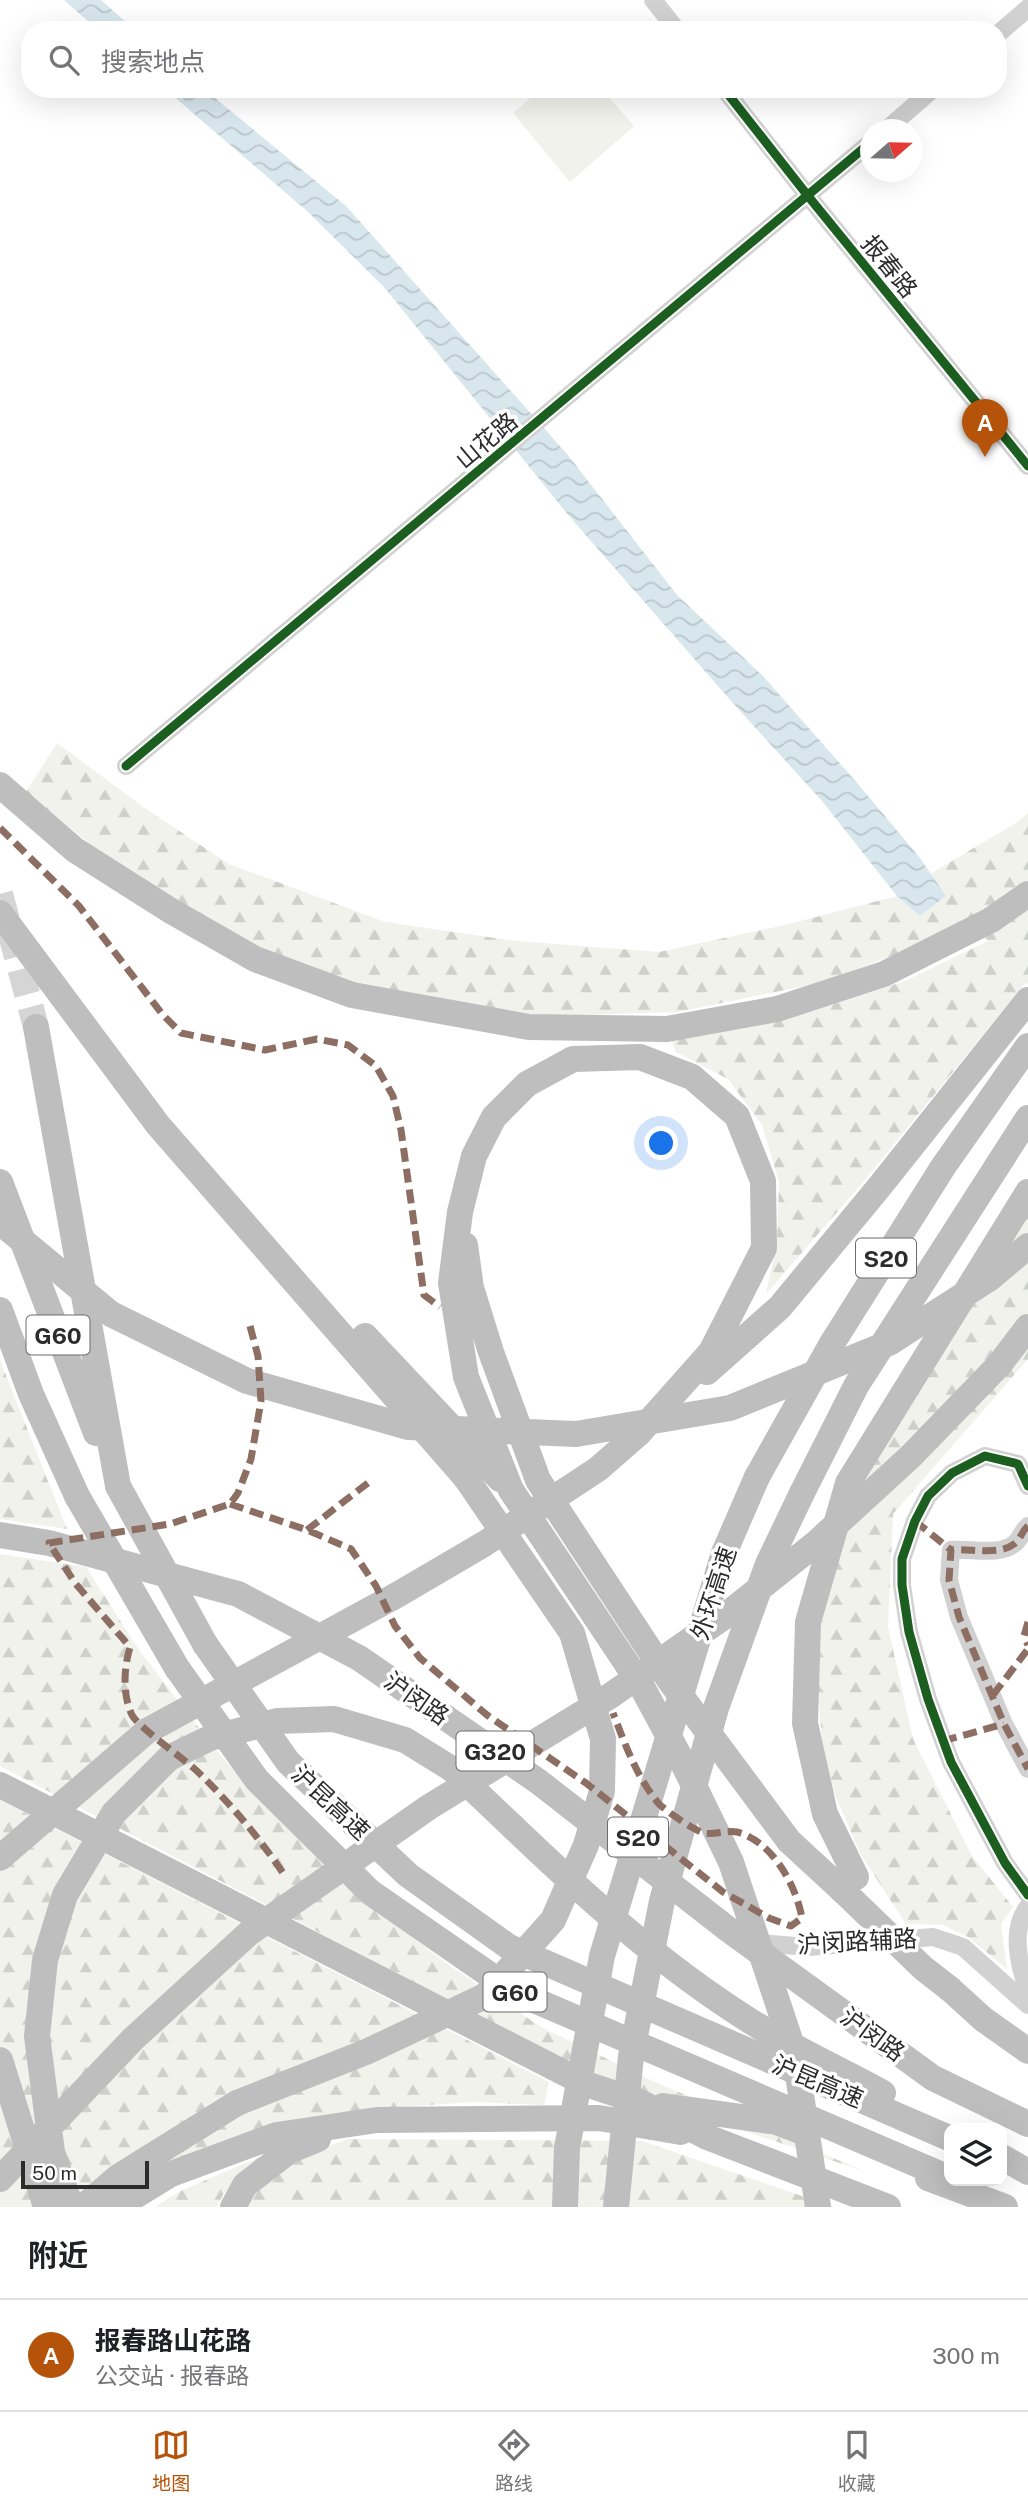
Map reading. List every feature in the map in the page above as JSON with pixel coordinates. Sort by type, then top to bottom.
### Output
[{"type":"highway","points":[[0,785],[75,849],[171,911],[255,959],[352,995],[529,1027],[667,1030],[777,1009],[884,974],[991,920],[1028,894]]},
{"type":"highway","points":[[0,913],[158,1125],[466,1478],[572,1633],[603,1740],[602,1791],[586,1845],[553,1920],[485,1996],[366,2052],[237,2103],[118,2177],[83,2207]]},
{"type":"highway","points":[[0,1858],[147,1731],[397,1595],[484,1544],[598,1469],[780,1307],[1028,1000]]},
{"type":"highway","points":[[36,1027],[118,1486]]},
{"type":"highway","name":"外环高速","points":[[565,2207],[567,2148],[602,1956],[723,1553],[757,1477],[831,1345],[943,1167],[1028,1046]]},
{"type":"highway","points":[[511,1490],[466,1377],[451,1283],[460,1212],[474,1156],[494,1117],[527,1084],[573,1059],[640,1057],[692,1077],[737,1116],[763,1181],[764,1248],[711,1352],[638,1434]]},
{"type":"highway","name":"外环高速","points":[[616,2207],[631,2056],[662,1901],[716,1708],[768,1564],[856,1386],[1028,1118]]},
{"type":"highway","points":[[158,1125],[339,1308],[511,1490],[641,1685],[682,1761],[731,1863],[795,2056],[818,2207]]},
{"type":"highway","name":"沪昆高速","points":[[0,1182],[118,1486],[205,1644],[289,1762],[408,1875],[509,1947],[944,2136]]},
{"type":"highway","points":[[950,1989],[875,1907],[856,1877],[825,1814],[805,1723],[808,1622],[848,1483],[1028,1192]]},
{"type":"highway","points":[[460,1212],[471,1289],[538,1480],[670,1681],[789,1841],[923,1968],[983,2019],[1028,2051]]},
{"type":"highway","points":[[0,1222],[111,1314],[247,1381],[408,1427],[576,1434],[730,1408],[889,1343],[990,1278],[1028,1246]]},
{"type":"highway","name":"沪昆高速","points":[[0,1310],[7,1338],[77,1496],[177,1668],[257,1780],[370,1892],[513,1991],[944,2176]]},
{"type":"highway","points":[[0,2179],[133,2039],[249,1933],[429,1807],[607,1698],[725,1616],[815,1544],[911,1456],[999,1365],[1028,1327]]},
{"type":"highway","name":"沪闵路","points":[[0,1535],[49,1543],[238,1594],[359,1658],[539,1782],[746,1942],[933,2078],[1028,2124]]},
{"type":"highway","points":[[71,2207],[52,2152],[37,2036],[45,1960],[65,1895],[114,1813],[169,1758],[210,1738],[277,1721],[334,1719],[405,1740],[452,1769],[562,1873],[678,1972],[750,2021],[944,2126]]},
{"type":"highway","points":[[0,1785],[586,2084],[640,2102],[707,2137],[888,2207]]},
{"type":"highway","points":[[0,2060],[46,2207]]},
{"type":"highway","points":[[640,2102],[777,2122],[1005,2207]]},
{"type":"highway","points":[[239,2196],[289,2151],[339,2131],[465,2118]]},
{"type":"highway","points":[[117,2207],[171,2174],[277,2135],[377,2120],[599,2118],[707,2137]]},
{"type":"highway","points":[[551,2207],[567,2148]]},
{"type":"highway","points":[[1007,2162],[1028,2172]]},
{"type":"highway","points":[[969,2186],[1018,2207]]},
{"type":"street","points":[[653,0],[670,21]]},
{"type":"street","points":[[1007,26],[1028,8]]},
{"type":"street","name":"报春路","points":[[731,98],[1028,466]]},
{"type":"street","points":[[899,119],[923,98]]},
{"type":"street","name":"山花路","points":[[126,766],[860,152]]},
{"type":"street","points":[[1028,1486],[1018,1464],[985,1456],[952,1473],[928,1496],[915,1521],[902,1559],[902,1585],[909,1632],[928,1699],[951,1762],[1005,1863],[1028,1895]]},
{"type":"street","points":[[1028,1526],[1013,1545],[992,1552],[971,1548],[951,1549],[950,1580],[959,1617],[1004,1724],[1028,1769]]},
{"type":"street","points":[[1028,1908],[1020,1917],[1019,1964],[1028,1990]]},
{"type":"street","name":"沪闵路辅路","points":[[746,1942],[808,1947],[933,1937],[963,1947],[1028,2005]]},
{"type":"green space","points":[[530,98],[610,98],[634,126],[570,182],[513,113]]},
{"type":"green space","points":[[57,743],[146,809],[229,864],[385,922],[516,941],[659,952],[785,925],[897,896],[920,916],[946,896],[930,874],[1016,823],[1028,813],[1028,985],[1025,983],[864,1181],[766,1294],[777,1242],[779,1182],[762,1125],[728,1079],[676,1052],[670,1037],[785,1020],[905,981],[988,941],[968,918],[926,943],[819,983],[678,1012],[547,1016],[442,1002],[341,980],[231,938],[132,878],[26,792]]},
{"type":"green space","points":[[1028,1211],[1028,1359],[893,1514],[888,1627],[913,1739],[972,1856],[1013,1907],[1001,1924],[1007,1969],[968,1937],[943,1925],[906,1924],[861,1855],[824,1769],[816,1664],[826,1583],[872,1457]]},
{"type":"green space","points":[[0,1360],[67,1529],[0,1519]]},
{"type":"green space","points":[[0,1554],[86,1567],[139,1650],[216,1750],[258,1797],[342,1884],[453,1968],[541,2027],[655,2082],[866,2172],[668,2105],[552,2054],[0,1766]]},
{"type":"green space","points":[[0,1800],[549,2082],[544,2105],[474,2102],[369,2109],[286,2127],[132,2207],[0,2207]]},
{"type":"green space","points":[[348,2139],[642,2141],[834,2207],[244,2207],[254,2189],[304,2155]]},
{"type":"green space","points":[[260,2157],[224,2193],[217,2207],[155,2207],[180,2191]]},
{"type":"water","points":[[64,0],[101,0],[125,21],[88,21]]},
{"type":"water","points":[[175,98],[215,98],[346,206],[567,454],[677,595],[763,676],[858,784],[920,858],[946,896],[920,916],[897,896],[822,801],[569,516],[384,287],[307,211]]},
{"type":"tunnel","points":[[0,894],[36,1027]]},
{"type":"marked path","points":[[0,828],[79,906],[163,1015],[181,1033],[265,1050],[317,1039],[348,1045],[376,1066],[393,1096],[401,1130],[424,1295],[440,1307]]},
{"type":"marked path","points":[[250,1326],[258,1356],[261,1401],[251,1459],[238,1493],[230,1504],[170,1524],[49,1543],[75,1583],[130,1647],[125,1681],[132,1715],[197,1771],[220,1795],[283,1873]]},
{"type":"marked path","points":[[307,1530],[373,1479]]},
{"type":"marked path","points":[[230,1504],[307,1530],[351,1549],[376,1586],[395,1626],[420,1658],[487,1715],[586,1783],[723,1892],[769,1918],[791,1926],[802,1918],[788,1879],[771,1854],[761,1845],[737,1832],[700,1831],[659,1804],[638,1772],[613,1713]]},
{"type":"marked path","points":[[915,1521],[951,1550]]},
{"type":"marked path","points":[[1028,1526],[1008,1548],[992,1551],[951,1550],[949,1580],[959,1617],[1004,1724],[1028,1769]]},
{"type":"marked path","points":[[1028,1622],[1024,1636],[1028,1645]]},
{"type":"marked path","points":[[993,1695],[1028,1649]]},
{"type":"marked path","points":[[943,1741],[1004,1724]]},
{"type":"cycle path","points":[[731,98],[1028,466]]},
{"type":"cycle path","points":[[126,766],[860,151]]},
{"type":"cycle path","points":[[1028,1486],[1018,1464],[985,1456],[952,1473],[928,1496],[915,1521],[902,1559],[902,1585],[909,1632],[928,1699],[951,1762],[1005,1863],[1028,1895]]},
{"type":"place","name":"报春路山花路","points":[[985,457]]}]
